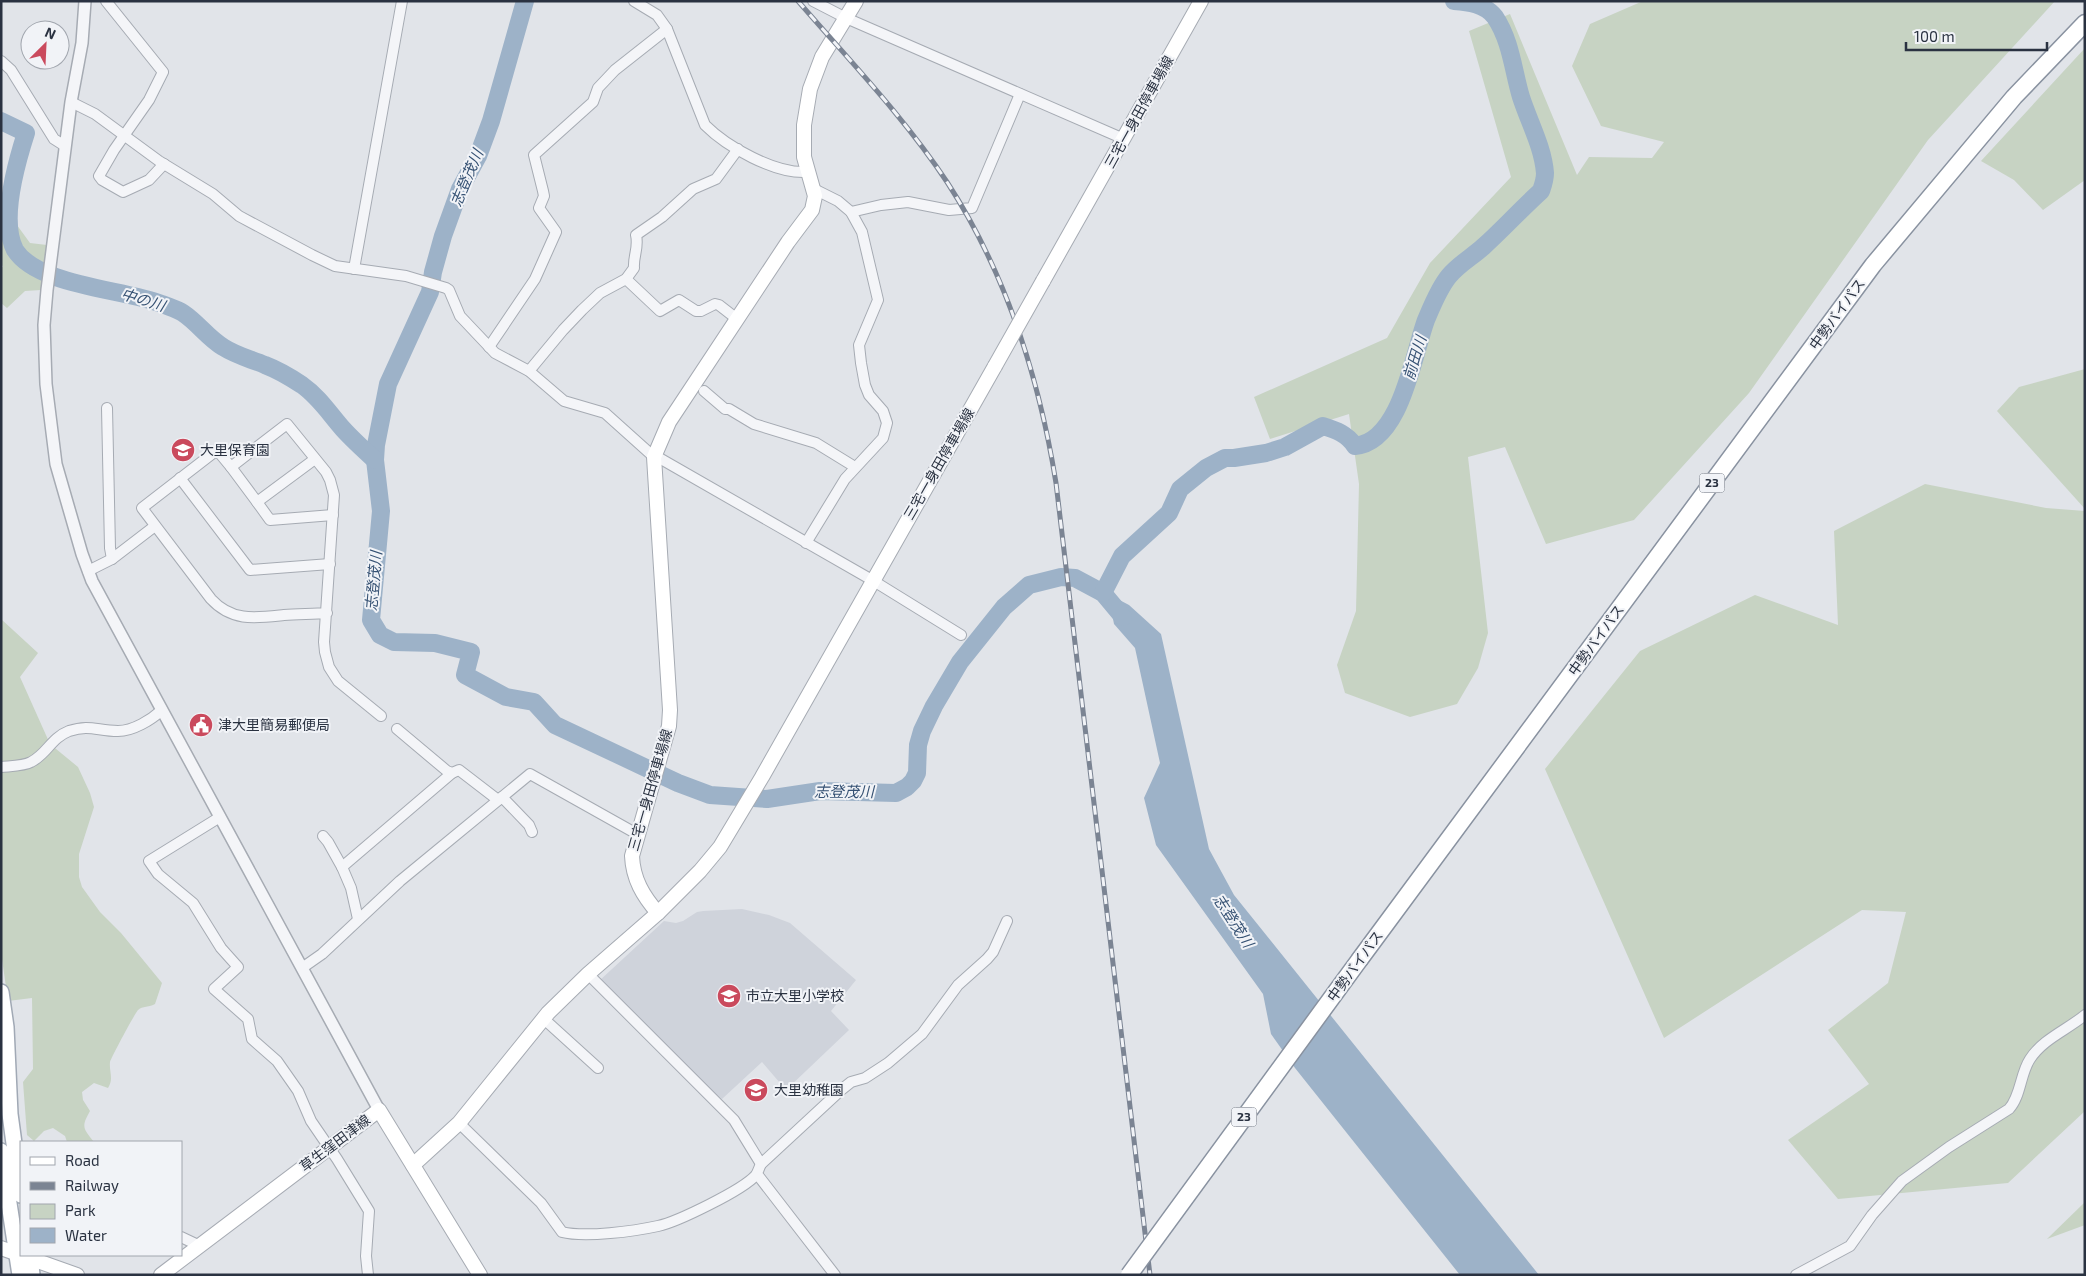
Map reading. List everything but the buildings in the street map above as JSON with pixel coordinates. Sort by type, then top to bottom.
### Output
[{"type":"highway","name":"中勢バイパス","points":[[1129,1275],[1873,265],[2014,98],[2085,23]]},
{"type":"main road","name":"三宅一身田停車場線","points":[[658,913],[643,895],[632,868],[632,856],[637,834],[669,726],[670,692],[654,456],[669,422],[788,242],[809,216],[815,196],[804,158],[804,125],[810,89],[822,57],[856,1]]},
{"type":"main road","name":"三宅一身田停車場線","points":[[413,1165],[459,1123],[544,1018],[588,974],[658,913],[700,871],[720,847],[762,777],[1201,1]]},
{"type":"main road","points":[[1,992],[6,1026],[10,1114],[20,1188]]},
{"type":"main road","name":"草生窪田津線","points":[[161,1275],[379,1110],[480,1275]]},
{"type":"main road","points":[[1,1150],[10,1221],[20,1244]]},
{"type":"main road","points":[[1,1248],[20,1254]]},
{"type":"main road","points":[[20,1275],[25,1256]]},
{"type":"main road","points":[[25,1256],[32,1275]]},
{"type":"main road","points":[[25,1256],[77,1275]]},
{"type":"street","points":[[85,1],[82,43],[65,146],[44,325],[46,384],[56,464],[88,571],[379,1110]]},
{"type":"street","points":[[106,1],[163,72],[149,100],[114,150],[99,176],[102,180],[122,192],[149,180],[164,164]]},
{"type":"street","points":[[354,269],[402,1]]},
{"type":"street","points":[[634,1],[657,15],[667,29],[702,121],[715,136],[751,157],[780,168],[807,172]]},
{"type":"street","points":[[813,1],[846,18],[1124,139]]},
{"type":"street","points":[[489,347],[535,279],[556,232],[539,208],[544,196],[534,155],[593,102],[598,88],[616,70],[667,29]]},
{"type":"street","points":[[1,61],[11,70],[54,139],[65,146]]},
{"type":"street","points":[[851,212],[881,205],[908,202],[949,210],[972,208],[1020,94]]},
{"type":"street","points":[[71,102],[95,114],[164,164],[206,189],[239,216],[335,266],[421,280],[449,290],[460,316],[495,353],[529,371],[564,401],[605,413],[654,456],[872,580],[961,635]]},
{"type":"street","points":[[529,371],[563,330],[600,293],[626,279],[634,268],[633,259],[638,244],[636,236],[662,217],[693,189],[716,179],[738,148]]},
{"type":"street","points":[[806,543],[855,467],[880,443],[887,423],[883,411],[869,395],[862,371],[859,345],[878,300],[862,232],[851,212],[838,201],[812,188]]},
{"type":"street","points":[[626,279],[660,311],[679,300],[696,311],[701,311],[715,304],[719,305],[737,319]]},
{"type":"street","points":[[704,391],[726,409],[744,419],[816,443],[855,467]]},
{"type":"street","points":[[107,408],[110,548],[112,559]]},
{"type":"street","points":[[231,467],[287,424],[330,480],[334,495],[324,642],[327,661],[333,674],[346,688],[382,716]]},
{"type":"street","points":[[327,613],[250,619],[227,613],[211,599],[142,508],[217,450],[270,520],[333,515]]},
{"type":"street","points":[[257,502],[315,459]]},
{"type":"street","points":[[180,478],[250,570],[330,564]]},
{"type":"street","points":[[88,571],[112,559],[155,526]]},
{"type":"street","points":[[1,767],[30,763],[44,752],[56,738],[68,732],[86,726],[95,729],[119,731],[131,729],[162,710]]},
{"type":"street","points":[[397,729],[452,773]]},
{"type":"street","points":[[342,867],[452,773],[459,770],[500,798],[529,825],[532,832]]},
{"type":"street","points":[[302,968],[322,954],[358,919],[530,774],[637,834]]},
{"type":"street","points":[[220,817],[149,861],[158,874],[193,903],[221,948],[238,967],[214,989],[248,1020],[252,1040],[277,1061],[298,1091],[311,1121],[330,1147],[369,1211],[366,1256],[368,1275]]},
{"type":"street","points":[[323,836],[342,867],[351,888],[358,919]]},
{"type":"street","points":[[459,1123],[541,1203],[560,1231],[567,1233],[622,1232],[659,1226],[670,1222],[730,1192],[759,1169],[847,1085],[872,1074],[910,1045],[922,1034],[958,985],[988,959],[1007,921]]},
{"type":"street","points":[[588,974],[734,1120],[743,1133],[759,1169],[834,1275]]},
{"type":"street","points":[[1796,1275],[1850,1246],[1872,1215],[1902,1181],[2009,1109],[2014,1103],[2027,1064],[2034,1053],[2048,1040],[2085,1016]]},
{"type":"street","points":[[544,1018],[598,1068]]},
{"type":"street","points":[[182,1237],[200,1246]]},
{"type":"shaded area","name":"市立大里小学校","points":[[742,909],[769,915],[790,923],[856,980],[831,1011],[849,1030],[786,1090],[762,1062],[722,1099],[717,1095],[713,1095],[599,981],[664,921],[676,923],[697,912],[703,911]]},
{"type":"green space","points":[[1643,1],[2055,1],[1928,140],[1749,393],[1634,520],[1546,544],[1505,447],[1468,457],[1488,633],[1478,668],[1457,704],[1410,717],[1345,693],[1337,665],[1356,611],[1359,484],[1349,414],[1270,439],[1254,397],[1387,338],[1430,263],[1511,177],[1469,31],[1510,14],[1577,175],[1589,157],[1652,158],[1664,142],[1601,126],[1572,66],[1590,24]]},
{"type":"green space","points":[[2085,48],[2085,180],[2043,210],[2014,180],[1981,161]]},
{"type":"green space","points":[[8,184],[15,187],[14,221],[30,243],[47,245],[41,290],[25,291],[7,308],[1,303],[1,269],[3,266],[1,265],[1,216]]},
{"type":"green space","points":[[2085,369],[2085,509],[1997,411],[2019,387]]},
{"type":"green space","points":[[1925,484],[2046,508],[2085,511],[2085,1111],[2008,1183],[1838,1199],[1788,1140],[1869,1084],[1828,1030],[1888,983],[1906,912],[1862,910],[1664,1038],[1545,769],[1640,651],[1755,595],[1838,625],[1834,531]]},
{"type":"green space","points":[[1,619],[38,653],[20,677],[50,744],[78,767],[90,793],[94,807],[79,854],[79,877],[82,887],[100,912],[121,933],[162,983],[155,1004],[138,1010],[114,1053],[110,1062],[111,1078],[108,1088],[94,1083],[82,1092],[83,1100],[90,1111],[84,1124],[87,1134],[93,1141],[67,1141],[65,1136],[53,1128],[44,1131],[34,1141],[27,1135],[23,1082],[33,1069],[32,998],[8,1001],[1,952]]},
{"type":"green space","points":[[2085,1202],[2085,1225],[2047,1239]]},
{"type":"water","points":[[1108,594],[1129,605],[1161,634],[1209,849],[1234,895],[1539,1275],[1460,1275],[1295,1068],[1271,1034],[1263,994],[1156,845],[1144,798],[1160,763],[1135,648],[1114,624]]},
{"type":"waterway","name":"志登茂川","points":[[525,1],[491,121],[478,156],[460,189],[443,236],[433,272],[430,292],[388,384],[376,445],[375,460],[381,511],[371,620],[380,635],[394,642],[435,643],[471,652],[465,675],[506,697],[534,702],[555,725],[678,783],[710,795],[767,799],[820,791],[896,793],[907,787],[917,773],[918,745],[922,731],[934,706],[960,662],[1004,607],[1029,585],[1061,577],[1075,578],[1103,593],[1123,617]]},
{"type":"waterway","name":"前田川","points":[[1103,593],[1122,556],[1169,513],[1180,489],[1206,468],[1225,458],[1266,453],[1285,447],[1323,426],[1341,433],[1355,446],[1371,441],[1384,430],[1403,395],[1426,320],[1445,281],[1541,191],[1545,173],[1542,154],[1521,97],[1505,36],[1495,17],[1486,9],[1470,3],[1454,1]]},
{"type":"waterway","name":"中の川","points":[[1,121],[26,133],[14,176],[9,208],[11,238],[15,250],[26,262],[42,272],[62,279],[146,299],[181,312],[223,347],[275,369],[302,385],[314,395],[347,433],[375,460]]},
{"type":"railway","points":[[798,1],[913,135],[947,182],[987,253],[1003,289],[1030,365],[1049,443],[1056,483],[1150,1275]]},
{"type":"place","name":"大里保育園","points":[[183,450]]},
{"type":"place","name":"津大里簡易郵便局","points":[[201,725]]},
{"type":"place","name":"市立大里小学校","points":[[729,996]]},
{"type":"place","name":"大里幼稚園","points":[[756,1090]]}]
